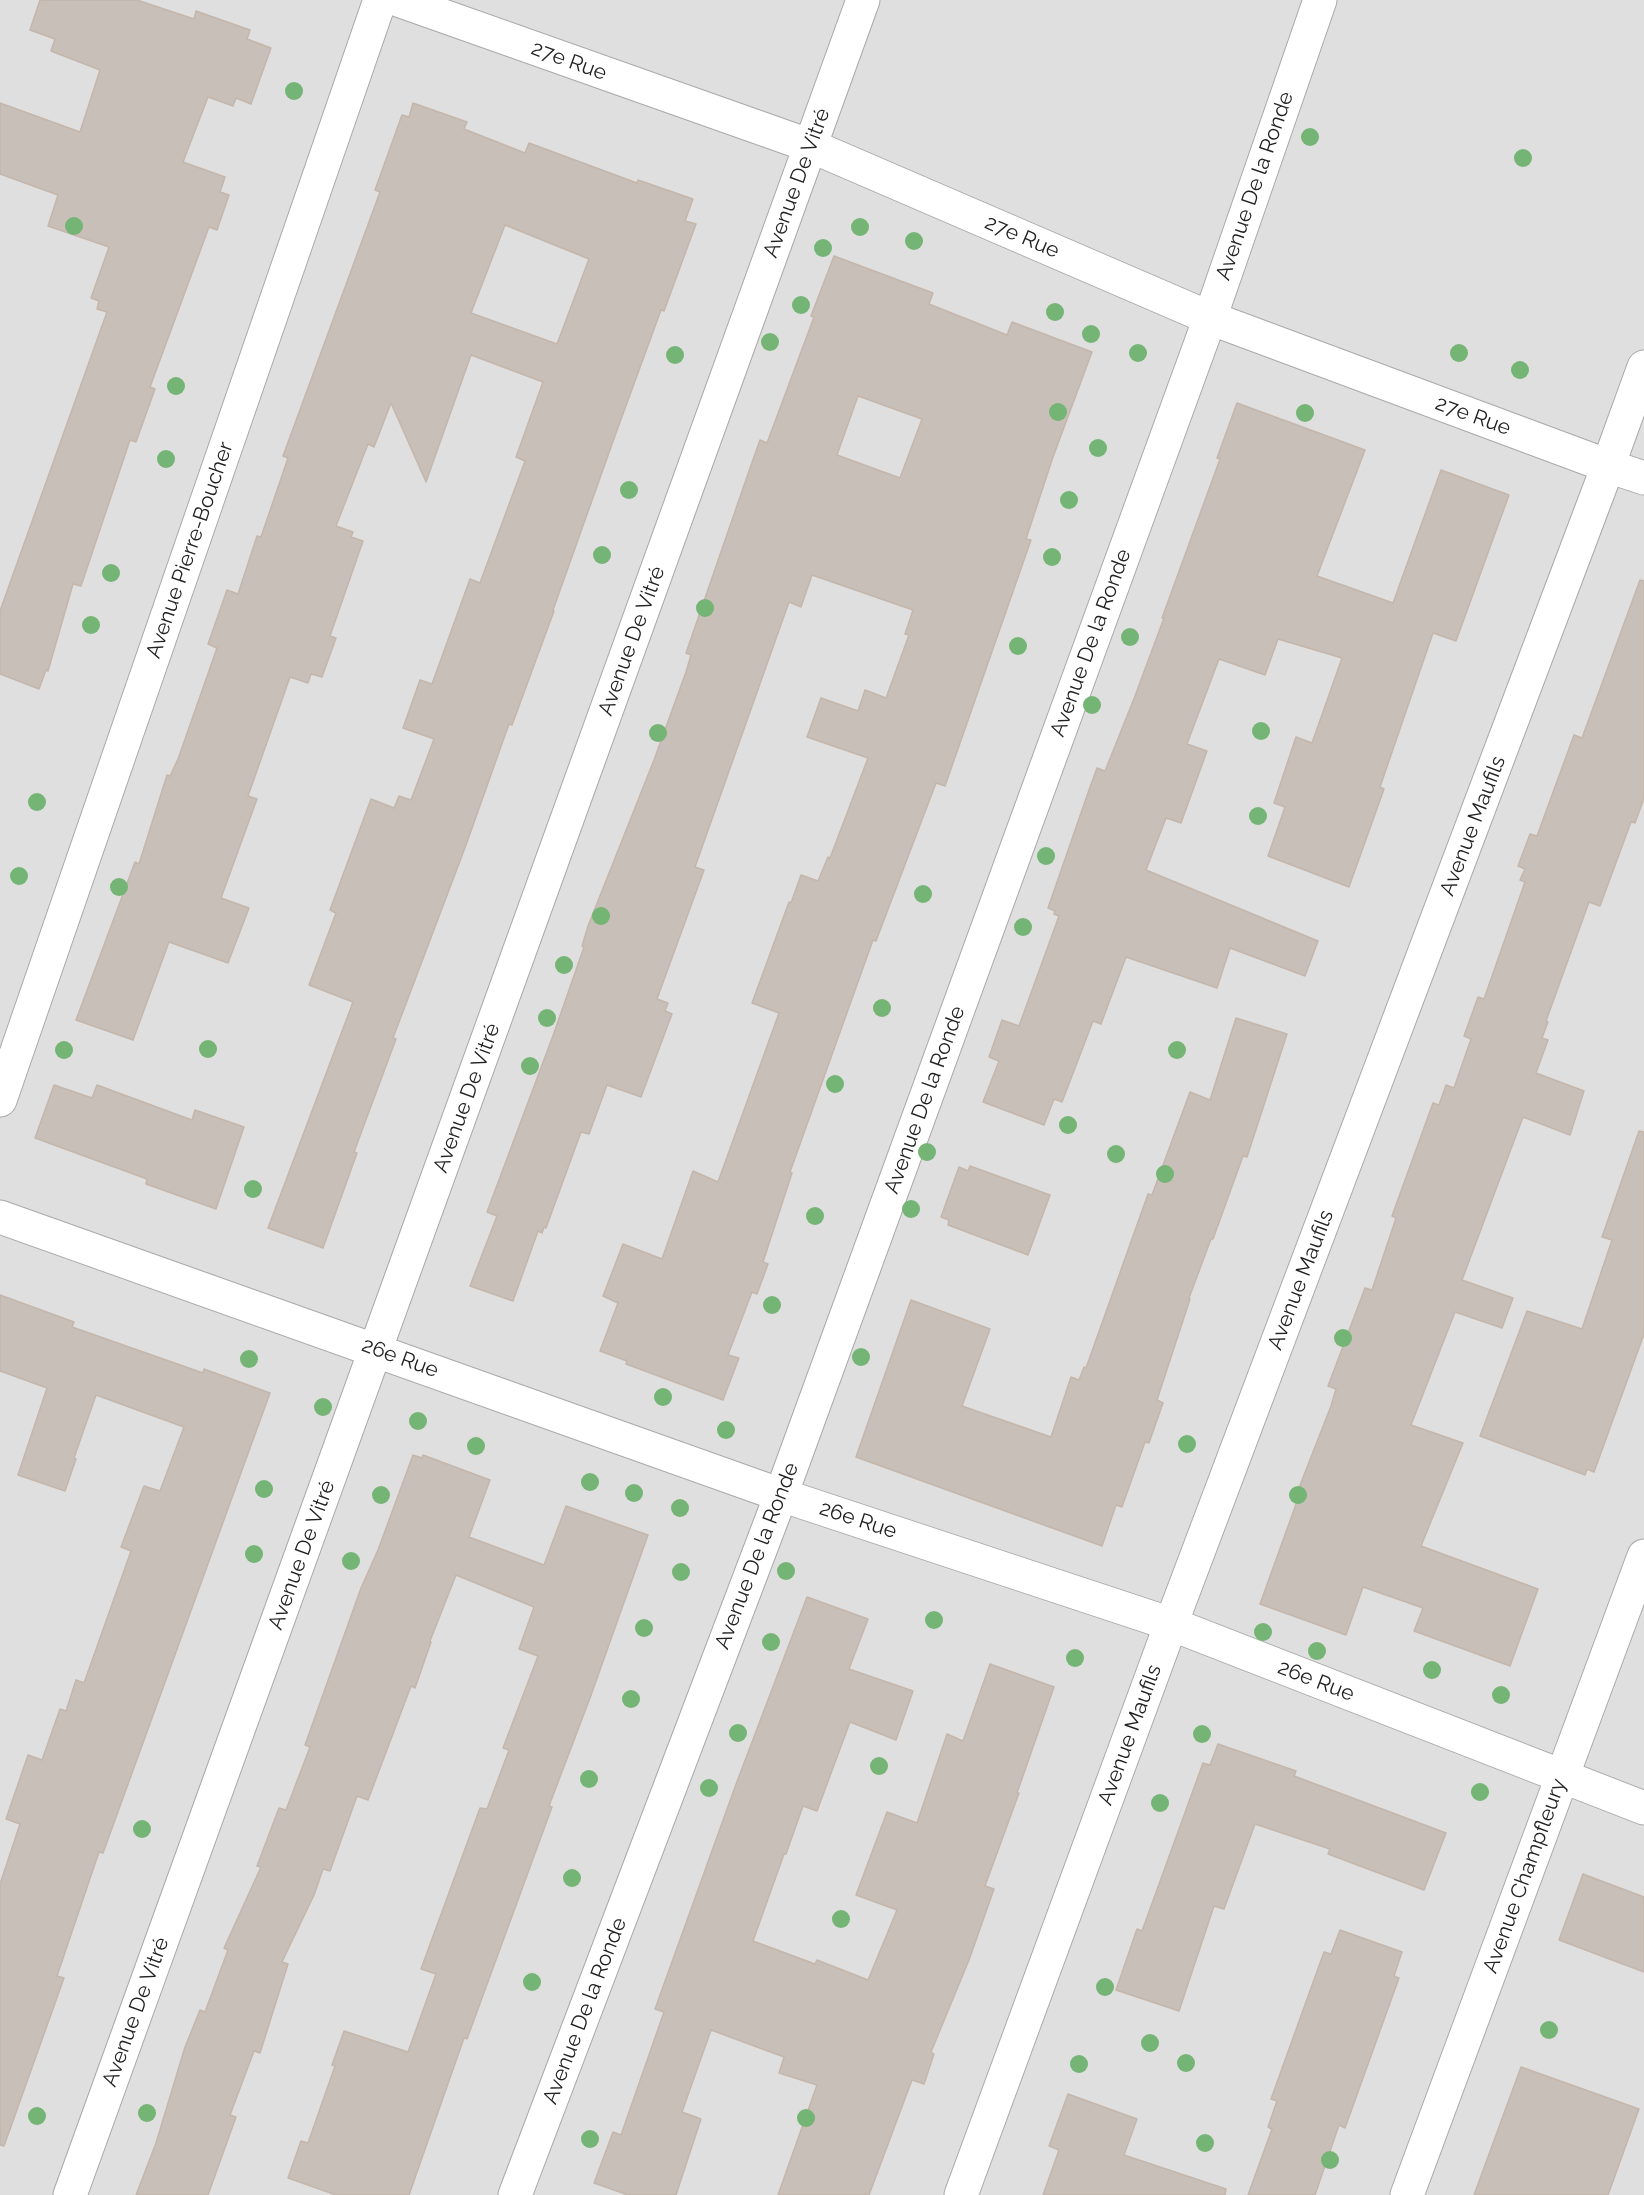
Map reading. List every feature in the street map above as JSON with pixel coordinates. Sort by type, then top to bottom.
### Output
[{"type":"street","name":"Avenue Pierre-Boucher","points":[[0,1101],[380,0]]},
{"type":"street","name":"27e Rue","points":[[398,0],[811,146],[1210,318],[1644,478]]},
{"type":"street","name":"Avenue De Vitré","points":[[70,2195],[863,0]]},
{"type":"street","name":"Avenue De la Ronde","points":[[515,2195],[781,1495],[1210,318],[1320,0]]},
{"type":"street","name":"Avenue Maufils","points":[[961,2195],[1171,1624],[1644,367]]},
{"type":"street","name":"26e Rue","points":[[0,1217],[781,1495],[1171,1624],[1644,1808]]},
{"type":"street","name":"Avenue Champfleury","points":[[1407,2195],[1644,1556]]},
{"type":"shaded area","points":[[0,0],[1644,0],[1644,2195],[0,2195]]},
{"type":"building","points":[[40,0],[137,0],[194,19],[196,11],[250,30],[247,39],[271,48],[251,104],[236,98],[233,106],[208,97],[183,162],[225,177],[220,192],[229,195],[217,230],[209,227],[150,387],[155,389],[136,442],[130,440],[81,586],[73,584],[48,671],[46,670],[39,689],[0,674],[0,611],[107,312],[97,309],[99,301],[91,298],[109,247],[48,226],[58,195],[0,174],[0,103],[80,132],[100,70],[51,51],[55,39],[30,30]]},
{"type":"building","points":[[413,103],[467,122],[464,129],[525,153],[529,143],[637,183],[638,180],[693,199],[685,221],[696,224],[664,311],[661,310],[554,611],[512,725],[509,724],[393,1038],[396,1039],[354,1152],[357,1153],[323,1248],[268,1228],[353,1002],[309,985],[336,913],[330,910],[371,799],[394,808],[399,796],[411,800],[434,739],[403,728],[420,680],[432,684],[470,579],[480,583],[525,461],[516,457],[543,382],[471,355],[426,482],[391,403],[374,447],[368,444],[336,526],[353,532],[351,537],[363,541],[330,636],[336,638],[322,677],[311,674],[308,683],[290,677],[248,796],[257,799],[221,898],[249,908],[228,963],[169,942],[133,1040],[76,1020],[135,862],[139,864],[167,775],[170,776],[178,759],[217,648],[208,644],[227,590],[238,594],[257,536],[261,537],[288,458],[283,456],[380,192],[375,190],[402,115],[409,117]],"holes":[[[505,225],[589,259],[557,344],[471,313]]]},
{"type":"building","points":[[834,256],[933,293],[929,304],[1007,335],[1012,322],[1092,352],[1053,457],[1026,539],[1031,540],[945,786],[936,783],[876,941],[873,940],[790,1172],[792,1173],[763,1262],[768,1264],[757,1294],[752,1292],[728,1355],[739,1358],[723,1400],[626,1364],[627,1361],[600,1351],[618,1303],[603,1296],[623,1244],[662,1259],[693,1171],[718,1182],[779,1013],[752,1003],[801,875],[818,881],[828,857],[830,858],[868,758],[807,737],[821,698],[858,711],[865,690],[886,698],[909,635],[905,634],[913,610],[812,575],[801,607],[789,602],[695,867],[704,870],[657,999],[668,1003],[665,1011],[672,1014],[641,1097],[607,1085],[589,1134],[581,1132],[546,1228],[544,1227],[542,1233],[538,1231],[513,1301],[470,1286],[497,1216],[487,1212],[554,1033],[584,947],[582,946],[588,926],[654,760],[686,672],[691,655],[686,653],[760,440],[767,443],[814,317],[811,316]],"holes":[[[858,396],[922,419],[900,478],[837,455]]]},
{"type":"building","points":[[1237,403],[1365,450],[1317,576],[1393,603],[1441,470],[1509,495],[1456,641],[1433,633],[1380,787],[1384,789],[1349,887],[1268,856],[1285,807],[1274,803],[1296,737],[1312,743],[1342,658],[1278,639],[1265,675],[1219,659],[1187,744],[1207,751],[1181,823],[1166,818],[1146,870],[1318,941],[1305,976],[1230,948],[1217,988],[1126,957],[1101,1024],[1093,1021],[1062,1102],[1054,1099],[1044,1125],[983,1102],[999,1061],[989,1057],[1002,1020],[1019,1026],[1059,916],[1048,908],[1089,790],[1097,768],[1105,771],[1135,696],[1220,459],[1217,458]]},
{"type":"building","points":[[1640,580],[1644,581],[1644,798],[1635,823],[1631,822],[1600,906],[1589,902],[1546,1021],[1548,1022],[1542,1038],[1548,1040],[1536,1073],[1584,1091],[1570,1135],[1523,1117],[1462,1280],[1513,1298],[1502,1328],[1455,1312],[1411,1425],[1463,1443],[1421,1546],[1538,1589],[1510,1666],[1414,1631],[1423,1608],[1363,1587],[1346,1635],[1260,1604],[1295,1507],[1299,1493],[1297,1493],[1331,1406],[1336,1389],[1328,1386],[1365,1288],[1372,1290],[1396,1218],[1392,1216],[1433,1103],[1439,1105],[1446,1085],[1454,1088],[1471,1039],[1464,1036],[1478,997],[1484,999],[1525,882],[1520,880],[1525,869],[1518,866],[1530,834],[1537,836],[1574,735],[1582,738]]},
{"type":"building","points":[[1236,1018],[1287,1034],[1247,1157],[1243,1156],[1189,1298],[1157,1400],[1163,1403],[1149,1443],[1145,1442],[1122,1507],[1116,1505],[1102,1546],[856,1457],[911,1300],[990,1329],[962,1406],[1051,1437],[1071,1377],[1079,1380],[1084,1367],[1086,1368],[1148,1194],[1152,1195],[1190,1092],[1210,1100]]},
{"type":"building","points":[[54,1085],[92,1098],[97,1085],[192,1120],[195,1110],[244,1127],[216,1209],[146,1184],[147,1179],[35,1138]]},
{"type":"building","points":[[1639,1131],[1644,1132],[1644,1334],[1594,1472],[1587,1469],[1585,1475],[1480,1436],[1527,1311],[1582,1329],[1612,1240],[1602,1237]]},
{"type":"building","points":[[970,1166],[1050,1195],[1028,1255],[948,1225],[949,1220],[941,1217],[959,1167],[968,1171]]},
{"type":"building","points":[[0,1295],[74,1322],[72,1327],[203,1373],[204,1369],[270,1393],[103,1853],[99,1852],[57,1976],[64,1978],[4,2146],[0,2145],[0,1884],[20,1824],[6,1819],[28,1755],[42,1760],[60,1709],[66,1711],[76,1680],[84,1683],[131,1551],[121,1547],[144,1486],[160,1491],[184,1427],[96,1395],[65,1491],[18,1475],[47,1388],[0,1371]]},
{"type":"building","points":[[413,1455],[422,1458],[423,1455],[490,1480],[469,1537],[544,1565],[566,1506],[648,1535],[549,1806],[552,1807],[467,2039],[464,2038],[409,2195],[336,2195],[288,2178],[301,2141],[308,2143],[335,2066],[332,2065],[344,2031],[408,2052],[436,1974],[421,1969],[480,1808],[487,1809],[509,1750],[503,1748],[538,1656],[519,1649],[534,1607],[456,1575],[430,1641],[415,1688],[411,1686],[368,1800],[357,1796],[330,1871],[323,1869],[314,1895],[282,1962],[288,1964],[260,2053],[254,2051],[230,2115],[236,2117],[208,2195],[136,2195],[156,2143],[185,2047],[200,2010],[205,2012],[228,1950],[224,1948],[261,1867],[257,1866],[279,1808],[286,1810],[310,1747],[305,1745],[361,1588],[378,1550]]},
{"type":"building","points":[[807,1597],[868,1619],[849,1669],[913,1691],[896,1740],[850,1722],[817,1811],[803,1806],[753,1941],[815,1964],[817,1960],[868,1980],[897,1910],[856,1895],[887,1812],[917,1823],[947,1734],[963,1741],[990,1664],[1054,1687],[985,1886],[994,1889],[969,1960],[931,2052],[934,2054],[924,2084],[912,2080],[869,2195],[778,2195],[817,2085],[779,2073],[784,2057],[711,2030],[682,2112],[701,2119],[676,2195],[628,2195],[594,2183],[613,2132],[621,2135],[664,2012],[655,2009]]},
{"type":"building","points":[[1218,1744],[1296,1771],[1294,1776],[1446,1833],[1424,1890],[1328,1854],[1330,1849],[1255,1824],[1224,1909],[1214,1906],[1179,2011],[1116,1990],[1137,1929],[1142,1931],[1203,1763],[1210,1765]]},
{"type":"building","points":[[1583,1874],[1644,1897],[1644,1972],[1559,1940]]},
{"type":"building","points":[[1340,1930],[1402,1952],[1394,1976],[1399,1978],[1345,2128],[1339,2125],[1315,2195],[1248,2195],[1272,2129],[1268,2127],[1277,2101],[1271,2099],[1324,1952],[1331,1954]]},
{"type":"building","points":[[1521,2067],[1639,2109],[1608,2195],[1474,2195]]},
{"type":"building","points":[[1068,2094],[1137,2119],[1124,2155],[1226,2189],[1225,2195],[1043,2195],[1059,2150],[1049,2146]]}]
